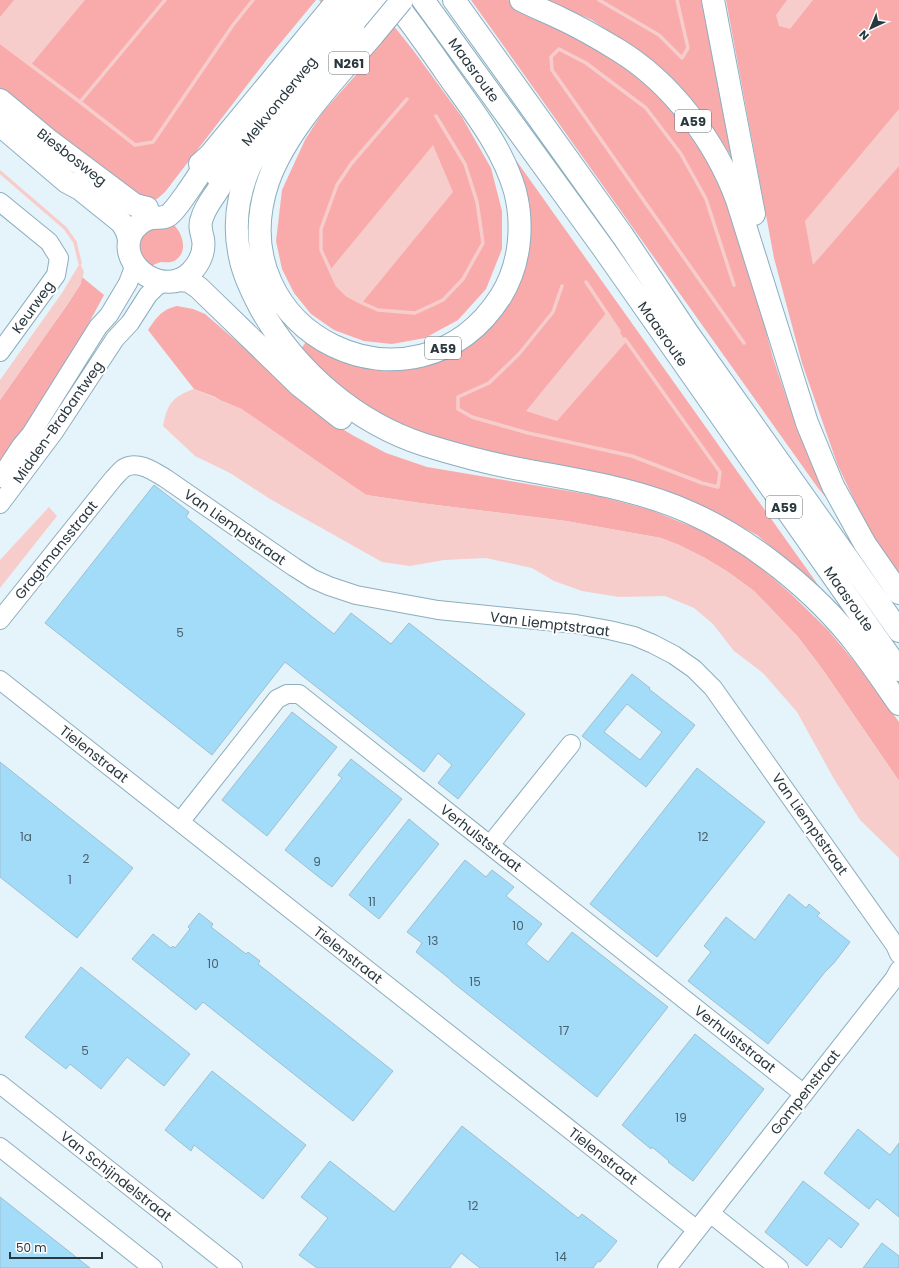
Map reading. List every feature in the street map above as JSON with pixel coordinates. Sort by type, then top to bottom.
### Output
[{"type":"main road","name":"N261","points":[[326,91],[358,14],[381,0]]},
{"type":"main road","name":"A59","points":[[326,91],[295,131],[279,157],[268,182],[264,196],[260,223],[261,248],[264,265],[272,284],[282,302],[302,325],[321,340],[350,353],[380,359],[397,359],[433,352],[447,346],[466,335],[483,320],[505,290],[513,270],[519,248],[520,220],[518,206],[509,175],[487,132],[468,103],[393,0]]},
{"type":"main road","name":"N261","points":[[358,14],[402,0]]},
{"type":"main road","name":"Maasroute","points":[[423,0],[603,248],[899,670]]},
{"type":"main road","name":"Maasroute","points":[[454,0],[624,236],[687,332],[899,631]]},
{"type":"main road","name":"A59","points":[[520,0],[562,19],[619,51],[645,70],[688,114],[706,138],[730,180],[807,423],[833,486],[864,544],[899,593]]},
{"type":"main road","name":"A59","points":[[713,0],[773,317]]},
{"type":"main road","name":"Melkvonderweg","points":[[160,209],[176,209],[204,169],[210,155],[358,14]]},
{"type":"main road","name":"Melkvonderweg","points":[[195,228],[223,182],[228,167],[241,149],[273,107],[358,14]]},
{"type":"main road","points":[[358,14],[259,151],[251,165],[240,199],[237,217],[237,240],[241,264],[257,302],[269,323],[284,344],[316,379],[348,406],[385,428],[422,444],[471,458],[522,470],[599,483],[631,491],[690,512],[725,530],[765,557],[817,601],[855,643],[899,704]]},
{"type":"main road","name":"Biesbosweg","points":[[0,100],[47,139],[135,205],[160,209]]},
{"type":"main road","name":"Biesbosweg","points":[[0,125],[67,182],[80,189],[125,246],[143,274],[165,280]]},
{"type":"main road","points":[[125,246],[130,219],[136,214],[160,209],[182,219],[195,228],[203,248],[202,256],[191,273],[165,280]]},
{"type":"main road","points":[[195,228],[192,236],[192,254],[186,263],[172,272],[158,273],[165,280],[189,281],[199,288],[299,385],[327,408],[361,431],[399,448],[442,460],[480,467],[522,470]]},
{"type":"street","name":"Keurweg","points":[[0,202],[49,242],[59,258],[56,275],[0,352]]},
{"type":"street","name":"Midden-Brabantweg","points":[[0,478],[21,446],[31,434],[98,327],[102,310],[120,276],[125,246]]},
{"type":"street","name":"Midden-Brabantweg","points":[[0,504],[54,432],[115,339],[124,320],[147,282],[165,280]]},
{"type":"street","name":"Van Liemptstraat","points":[[113,479],[124,468],[134,464],[148,468],[313,579],[356,595],[438,610],[576,624],[603,629],[634,636],[674,655],[694,669],[713,688],[890,939],[899,954]]},
{"type":"street","name":"Gragtmansstraat","points":[[0,620],[113,479]]},
{"type":"street","name":"Tielenstraat","points":[[0,680],[697,1230]]},
{"type":"street","name":"Verhulststraat","points":[[180,822],[277,699],[287,694],[299,694],[804,1094]]},
{"type":"street","points":[[490,845],[571,744]]},
{"type":"street","name":"Gompenstraat","points":[[666,1268],[894,980],[899,970]]},
{"type":"street","name":"Van Schijndelstraat","points":[[0,1084],[232,1268]]},
{"type":"street","points":[[0,1147],[153,1268]]},
{"type":"street","points":[[710,1213],[779,1268]]},
{"type":"shaded area","points":[[0,0],[316,0],[268,58],[165,192],[157,199],[142,200],[101,173],[0,88]]},
{"type":"shaded area","points":[[14,0],[85,0],[30,66],[0,42],[0,17]]},
{"type":"shaded area","points":[[319,0],[373,0],[413,50],[462,117],[491,168],[502,211],[502,249],[486,289],[458,320],[425,338],[392,344],[364,341],[334,330],[311,314],[294,293],[282,269],[276,241],[282,190],[305,140],[322,113],[370,59]]},
{"type":"shaded area","points":[[471,0],[508,0],[559,25],[652,84],[704,146],[749,259],[773,358],[792,414],[803,442],[834,507],[818,488]]},
{"type":"shaded area","points":[[546,0],[701,0],[736,164],[708,120],[681,88],[642,53],[592,20]]},
{"type":"shaded area","points":[[726,0],[899,0],[899,584],[873,539],[838,466],[802,363],[774,258]]},
{"type":"shaded area","points":[[787,0],[813,0],[790,29],[779,26],[776,15]]},
{"type":"shaded area","points":[[899,109],[899,166],[813,265],[805,221]]},
{"type":"shaded area","points":[[498,135],[821,589],[757,535],[704,507],[526,460],[422,437],[355,404],[300,350],[306,342],[335,358],[386,371],[419,367],[453,355],[482,334],[504,310],[519,286],[527,254],[530,204]]},
{"type":"shaded area","points":[[433,145],[453,192],[362,303],[342,290],[330,270]]},
{"type":"shaded area","points":[[173,224],[177,228],[182,238],[182,253],[174,261],[156,263],[149,267],[142,260],[139,243],[141,236],[148,230]]},
{"type":"shaded area","points":[[80,263],[84,272],[80,285],[0,400],[0,380],[62,293]]},
{"type":"shaded area","points":[[82,277],[104,295],[64,369],[0,468],[0,400],[67,305],[80,285]]},
{"type":"shaded area","points":[[177,306],[193,309],[205,314],[329,421],[386,453],[427,467],[598,496],[651,510],[705,532],[751,559],[791,594],[828,630],[858,666],[899,722],[899,781],[823,670],[798,637],[754,591],[728,572],[705,558],[661,538],[566,521],[366,495],[306,454],[215,397],[194,389],[148,330],[163,312]]},
{"type":"shaded area","points":[[607,312],[626,342],[557,421],[526,411]]},
{"type":"shaded area","points":[[194,389],[242,409],[366,495],[566,521],[661,538],[705,558],[728,572],[754,591],[798,637],[823,670],[899,781],[899,858],[860,820],[834,779],[797,712],[763,673],[734,651],[713,624],[694,608],[665,596],[619,597],[582,591],[554,581],[532,568],[486,558],[444,560],[410,566],[382,562],[270,499],[230,473],[195,456],[163,426],[169,406],[172,402],[181,395]]},
{"type":"shaded area","points":[[49,507],[57,516],[0,588],[0,560]]},
{"type":"building","points":[[154,485],[189,512],[186,517],[334,634],[351,613],[391,644],[409,623],[525,714],[458,799],[438,783],[452,765],[438,753],[424,772],[285,662],[212,755],[45,623]]},
{"type":"building","points":[[632,674],[695,725],[646,787],[582,736]],"holes":[[[627,704],[662,732],[640,760],[604,732]]]},
{"type":"building","points":[[292,712],[337,747],[267,836],[222,800]]},
{"type":"building","points":[[351,759],[402,799],[332,887],[285,850],[342,778],[338,775]]},
{"type":"building","points":[[0,762],[133,868],[77,938],[0,877]]},
{"type":"building","points":[[697,768],[765,822],[657,957],[590,904]]},
{"type":"building","points":[[409,819],[439,844],[379,919],[349,895]]},
{"type":"building","points":[[465,860],[486,877],[492,870],[514,887],[506,896],[542,924],[526,944],[548,962],[572,932],[668,1007],[597,1097],[416,952],[422,943],[407,932]]},
{"type":"building","points":[[789,894],[806,908],[809,904],[820,913],[817,916],[850,942],[768,1044],[688,981],[711,952],[704,946],[726,917],[755,940]]},
{"type":"building","points":[[199,913],[213,924],[211,927],[246,954],[248,952],[260,961],[258,964],[393,1071],[353,1121],[203,1002],[196,1010],[132,959],[153,934],[171,948],[173,946],[175,948],[190,929],[188,927]]},
{"type":"building","points":[[81,967],[190,1054],[164,1086],[127,1057],[101,1089],[70,1064],[66,1069],[25,1037]]},
{"type":"building","points":[[695,1034],[764,1089],[693,1181],[668,1162],[669,1161],[652,1147],[651,1149],[622,1125]]},
{"type":"building","points":[[212,1071],[306,1145],[263,1199],[194,1145],[191,1151],[165,1130]]},
{"type":"building","points":[[462,1126],[578,1218],[582,1214],[617,1241],[600,1262],[598,1261],[593,1268],[480,1268],[461,1253],[450,1268],[317,1268],[299,1255],[328,1218],[301,1197],[330,1161],[394,1212]]},
{"type":"building","points":[[858,1129],[890,1155],[899,1143],[899,1217],[877,1199],[869,1209],[824,1173]]},
{"type":"building","points":[[803,1181],[859,1224],[841,1248],[829,1238],[807,1266],[765,1232]]},
{"type":"building","points":[[0,1197],[90,1268],[0,1268]]},
{"type":"building","points":[[882,1243],[899,1256],[899,1268],[863,1268]]},
{"type":"waterway","points":[[165,0],[80,102],[135,145],[153,142],[233,25],[253,0]]},
{"type":"waterway","points":[[599,0],[659,35],[682,58],[688,48],[677,0]]},
{"type":"waterway","points":[[0,42],[80,102]]},
{"type":"waterway","points":[[734,285],[706,199],[681,154],[646,108],[586,63],[559,49],[551,57],[552,70],[744,343]]},
{"type":"waterway","points":[[407,99],[351,164],[337,185],[321,229],[321,250],[337,285],[347,295],[378,310],[415,313],[443,300],[463,279],[483,243],[477,202],[465,164],[436,116]]},
{"type":"waterway","points":[[0,172],[65,228],[75,242],[80,263]]},
{"type":"waterway","points":[[586,282],[619,331]]},
{"type":"waterway","points":[[562,286],[553,312],[519,354],[489,383],[458,397],[458,409],[472,417],[528,433],[632,456],[702,483],[718,487],[720,472],[625,339]]}]
